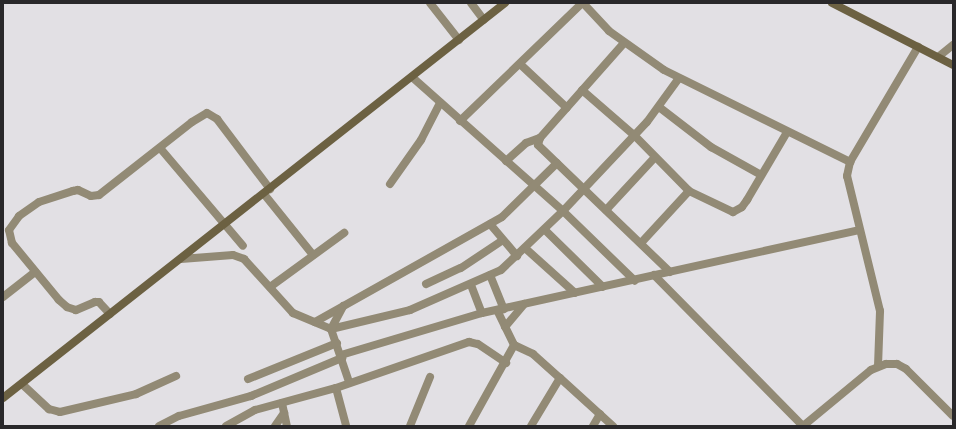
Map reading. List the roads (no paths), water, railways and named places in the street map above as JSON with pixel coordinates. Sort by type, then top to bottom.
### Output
[{"type":"street","points":[[430,3],[459,40]]},
{"type":"street","points":[[471,3],[484,20]]},
{"type":"street","points":[[3,398],[505,3]]},
{"type":"street","points":[[460,121],[582,3],[624,43],[679,78],[850,162]]},
{"type":"street","points":[[832,3],[953,65]]},
{"type":"street","points":[[624,43],[540,138],[538,145],[670,272]]},
{"type":"street","points":[[938,57],[953,45]]},
{"type":"street","points":[[878,366],[880,310],[859,230],[847,176],[850,162],[918,47]]},
{"type":"street","points":[[520,64],[567,108]]},
{"type":"street","points":[[412,77],[460,121],[564,211],[635,281]]},
{"type":"street","points":[[181,259],[238,256],[248,262],[293,313],[331,329],[410,310],[471,285],[490,275],[517,256],[564,211],[634,135],[659,106],[679,78]]},
{"type":"street","points":[[582,90],[634,135],[689,191],[733,212],[742,207],[787,132]]},
{"type":"street","points":[[390,184],[421,140],[440,102]]},
{"type":"street","points":[[659,106],[710,147],[761,175]]},
{"type":"street","points":[[110,314],[100,302],[95,302],[76,310],[67,307],[35,272],[12,243],[6,231],[19,216],[39,202],[73,191],[83,191],[91,196],[99,195],[196,118],[210,113],[217,119],[313,255]]},
{"type":"street","points":[[506,161],[526,143],[540,138]]},
{"type":"street","points":[[160,148],[224,225],[229,227],[243,246]]},
{"type":"street","points":[[606,210],[655,157]]},
{"type":"street","points":[[315,322],[490,224],[516,205],[557,163]]},
{"type":"street","points":[[641,243],[689,191]]},
{"type":"street","points":[[490,224],[517,256]]},
{"type":"street","points":[[545,230],[603,287]]},
{"type":"street","points":[[159,426],[179,416],[251,396],[342,357],[482,313],[635,281],[654,275],[859,230]]},
{"type":"street","points":[[270,287],[344,233]]},
{"type":"street","points":[[426,284],[461,268],[504,240]]},
{"type":"street","points":[[525,248],[575,293]]},
{"type":"street","points":[[3,297],[35,272]]},
{"type":"street","points":[[490,275],[505,327],[514,345],[533,354],[613,426]]},
{"type":"street","points":[[654,275],[803,426],[878,366],[897,364],[906,369],[953,416]]},
{"type":"street","points":[[471,285],[482,313]]},
{"type":"street","points":[[505,327],[524,304]]},
{"type":"street","points":[[331,329],[343,306]]},
{"type":"street","points":[[331,329],[338,343],[349,382]]},
{"type":"street","points":[[226,426],[255,410],[336,388],[349,382],[469,342],[478,344],[506,363]]},
{"type":"street","points":[[248,379],[338,343]]},
{"type":"street","points":[[469,426],[506,363],[514,345]]},
{"type":"street","points":[[22,384],[49,410],[60,412],[136,394],[176,376]]},
{"type":"street","points":[[410,426],[430,377]]},
{"type":"street","points":[[531,426],[560,378]]},
{"type":"street","points":[[336,388],[346,426]]},
{"type":"street","points":[[282,403],[287,426]]},
{"type":"street","points":[[276,426],[284,413]]},
{"type":"street","points":[[593,426],[600,414]]}]
